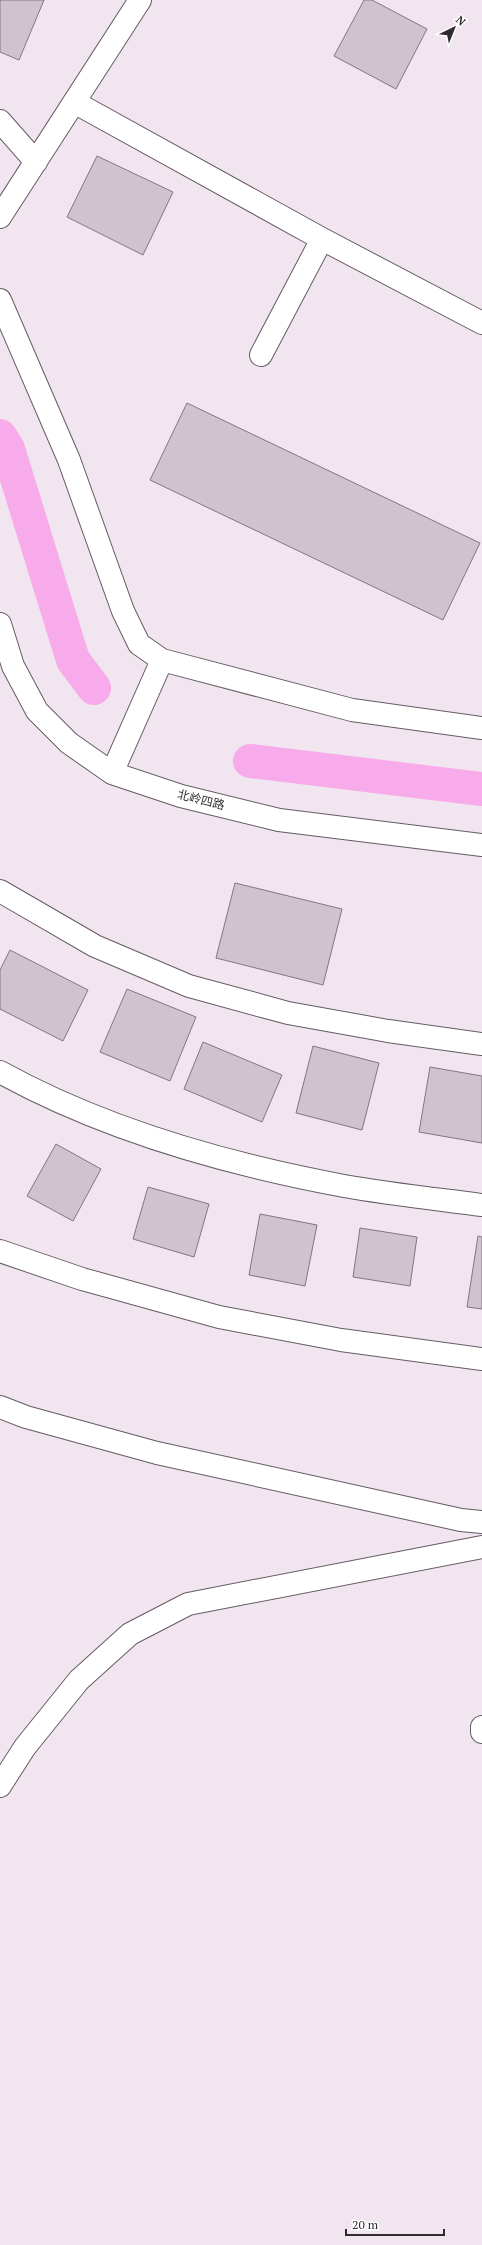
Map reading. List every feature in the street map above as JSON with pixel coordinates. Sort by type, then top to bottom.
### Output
[{"type":"street","points":[[0,217],[140,0]]},
{"type":"street","points":[[74,102],[322,239],[482,323]]},
{"type":"street","points":[[0,121],[36,162]]},
{"type":"street","points":[[261,355],[322,239]]},
{"type":"street","points":[[0,300],[69,460],[123,611],[139,644],[162,660],[352,710],[482,728]]},
{"type":"street","name":"北岭四路","points":[[0,624],[13,666],[37,711],[69,743],[112,773],[181,796],[279,820],[482,845]]},
{"type":"street","points":[[112,773],[162,660]]},
{"type":"street","points":[[0,891],[94,946],[189,986],[288,1013],[388,1031],[482,1044]]},
{"type":"street","points":[[0,1072],[39,1093],[134,1130],[231,1162],[344,1186],[482,1205]]},
{"type":"street","points":[[0,1251],[82,1279],[219,1317],[341,1340],[482,1359]]},
{"type":"street","points":[[0,1407],[26,1417],[158,1453],[461,1520],[482,1522]]},
{"type":"street","points":[[0,1786],[25,1746],[79,1680],[130,1634],[188,1604],[482,1547]]},
{"type":"street","points":[[482,1727],[482,1732]]},
{"type":"building","points":[[0,0],[44,0],[19,60],[0,52]]},
{"type":"building","points":[[364,0],[372,0],[427,29],[396,89],[334,56]]},
{"type":"building","points":[[97,156],[173,192],[143,255],[67,217]]},
{"type":"building","points":[[187,403],[480,543],[443,620],[150,480]]},
{"type":"building","points":[[235,883],[342,909],[323,985],[216,958]]},
{"type":"building","points":[[10,950],[88,990],[63,1041],[0,1009],[0,970]]},
{"type":"building","points":[[127,989],[196,1017],[170,1081],[100,1052]]},
{"type":"building","points":[[203,1042],[282,1075],[262,1122],[184,1089]]},
{"type":"building","points":[[313,1046],[379,1063],[362,1130],[296,1113]]},
{"type":"building","points":[[430,1067],[482,1076],[482,1143],[419,1132]]},
{"type":"building","points":[[56,1144],[101,1169],[73,1221],[27,1196]]},
{"type":"building","points":[[148,1187],[209,1204],[194,1257],[133,1239]]},
{"type":"building","points":[[260,1214],[317,1225],[305,1286],[249,1275]]},
{"type":"building","points":[[360,1228],[417,1237],[410,1286],[353,1277]]},
{"type":"building","points":[[478,1236],[482,1237],[482,1309],[467,1307]]},
{"type":"waterway","points":[[0,436],[8,449],[73,660],[94,688]]},
{"type":"waterway","points":[[250,761],[482,789]]}]
